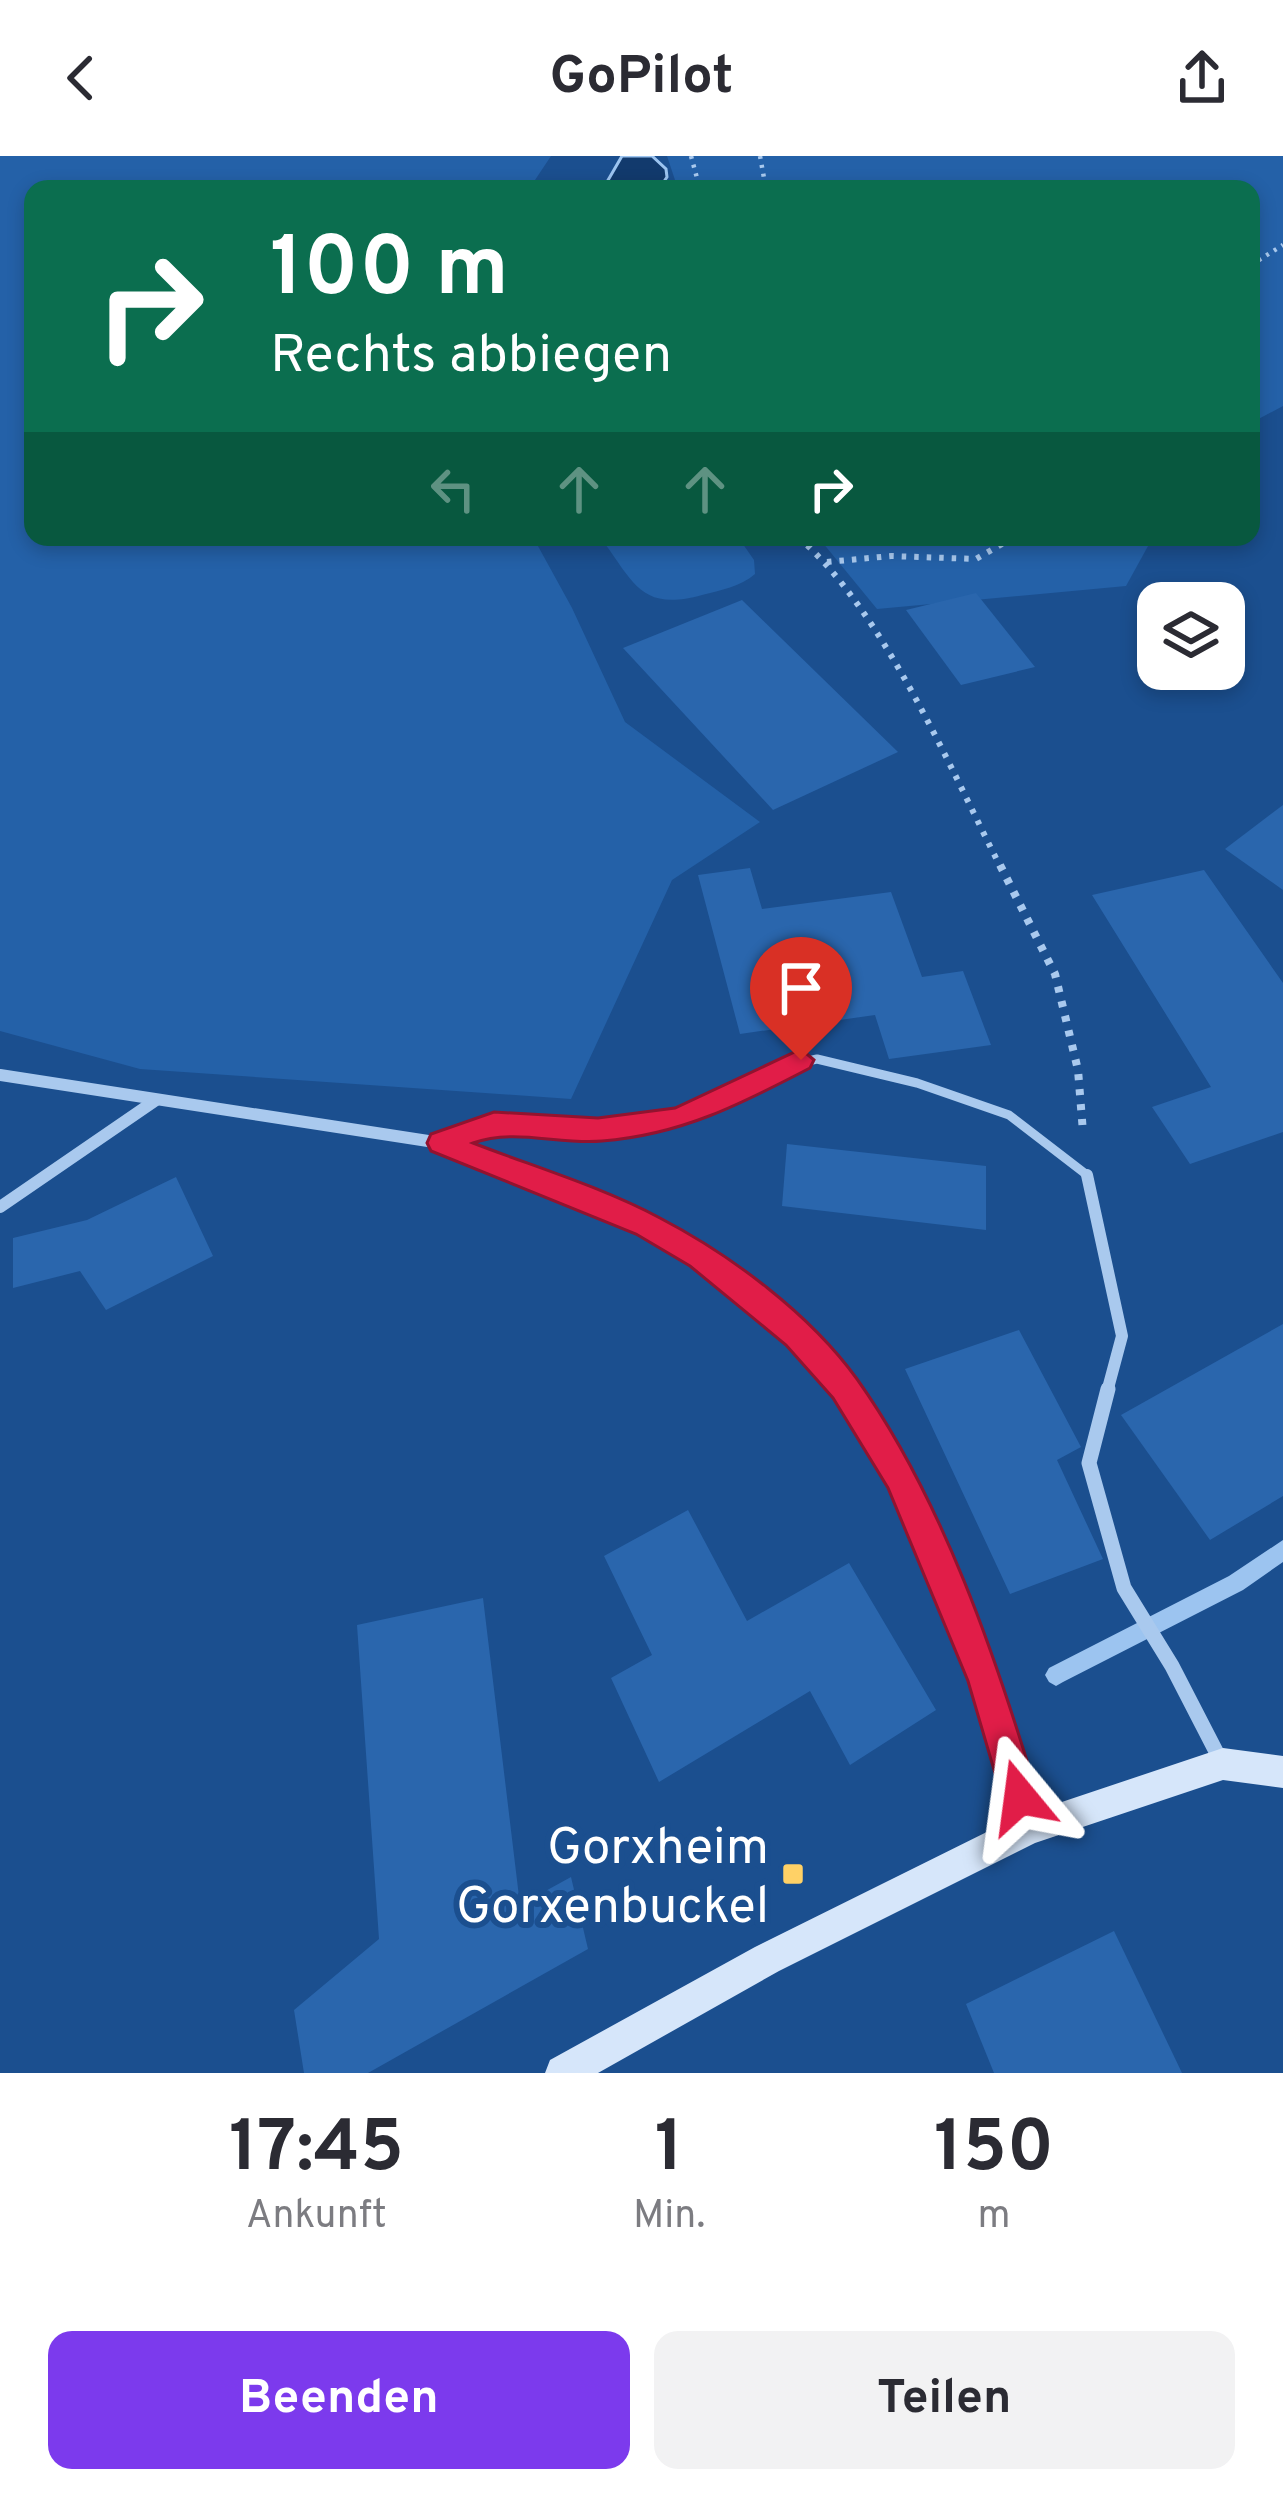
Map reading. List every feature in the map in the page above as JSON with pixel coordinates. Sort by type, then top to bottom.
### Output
[{"type":"main road","points":[[563,2073],[767,1959],[1029,1829],[1223,1764],[1283,1772]]},
{"type":"street","points":[[0,1076],[441,1143],[646,1225],[700,1256],[797,1335],[844,1388],[899,1476],[986,1681],[1029,1829]]},
{"type":"street","points":[[0,1207],[157,1100]]},
{"type":"street","points":[[1087,1175],[1122,1336],[1089,1462],[1124,1588],[1223,1764]]},
{"type":"lane","points":[[441,1143],[494,1124],[598,1130],[675,1119],[713,1106],[785,1066],[817,1059],[917,1083],[1010,1115],[1087,1175]]},
{"type":"path","points":[[808,546],[827,562],[909,688],[1055,974],[1078,1070],[1087,1175]]},
{"type":"path","points":[[827,562],[891,556],[976,559],[998,546]]},
{"type":"shaded area","points":[[0,156],[551,156],[535,180],[24,180],[24,546],[538,546],[625,722],[760,822],[672,880],[571,1099],[140,1069],[0,1031]]},
{"type":"shaded area","points":[[622,156],[652,156],[666,169],[667,177],[665,180],[608,180]]},
{"type":"shaded area","points":[[667,156],[1283,156],[1283,406],[1260,418],[1260,180],[675,180]]},
{"type":"shaded area","points":[[606,546],[744,546],[754,560],[755,574],[743,582],[681,599],[651,596],[631,580]]},
{"type":"shaded area","points":[[825,546],[1148,546],[1126,586],[877,609]]},
{"type":"building","points":[[976,593],[1035,667],[961,685],[906,610]]},
{"type":"building","points":[[742,600],[898,752],[773,810],[623,648]]},
{"type":"building","points":[[1283,805],[1283,890],[1225,849]]},
{"type":"building","points":[[750,868],[762,909],[891,892],[922,977],[963,971],[991,1045],[889,1059],[875,1015],[740,1034],[698,875]]},
{"type":"building","points":[[1204,870],[1283,983],[1283,1132],[1190,1164],[1152,1107],[1211,1087],[1092,895]]},
{"type":"building","points":[[787,1144],[986,1166],[986,1230],[782,1206]]},
{"type":"building","points":[[176,1177],[213,1256],[106,1310],[80,1271],[13,1288],[13,1238],[87,1220]]},
{"type":"building","points":[[1283,1324],[1283,1496],[1210,1540],[1121,1415]]},
{"type":"building","points":[[1019,1330],[1081,1447],[1057,1460],[1103,1559],[1010,1594],[905,1369]]},
{"type":"building","points":[[688,1510],[747,1621],[849,1563],[936,1710],[850,1765],[810,1691],[659,1782],[611,1678],[652,1655],[604,1556]]},
{"type":"building","points":[[483,1598],[520,1905],[571,1877],[588,1949],[368,2073],[304,2073],[294,2010],[379,1939],[357,1625]]},
{"type":"building","points":[[1114,1931],[1182,2073],[994,2073],[966,2004]]},
{"type":"waterway","points":[[1056,1675],[1236,1583],[1283,1550]]},
{"type":"place","name":"Gorxheim Gorxenbuckel","points":[[793,1874]]},
{"type":"route","points":[[801,1060],[713,1106],[675,1119],[598,1130],[494,1124],[441,1143],[646,1225],[700,1256],[797,1335],[844,1388],[899,1476],[986,1681],[1020,1797]]}]
